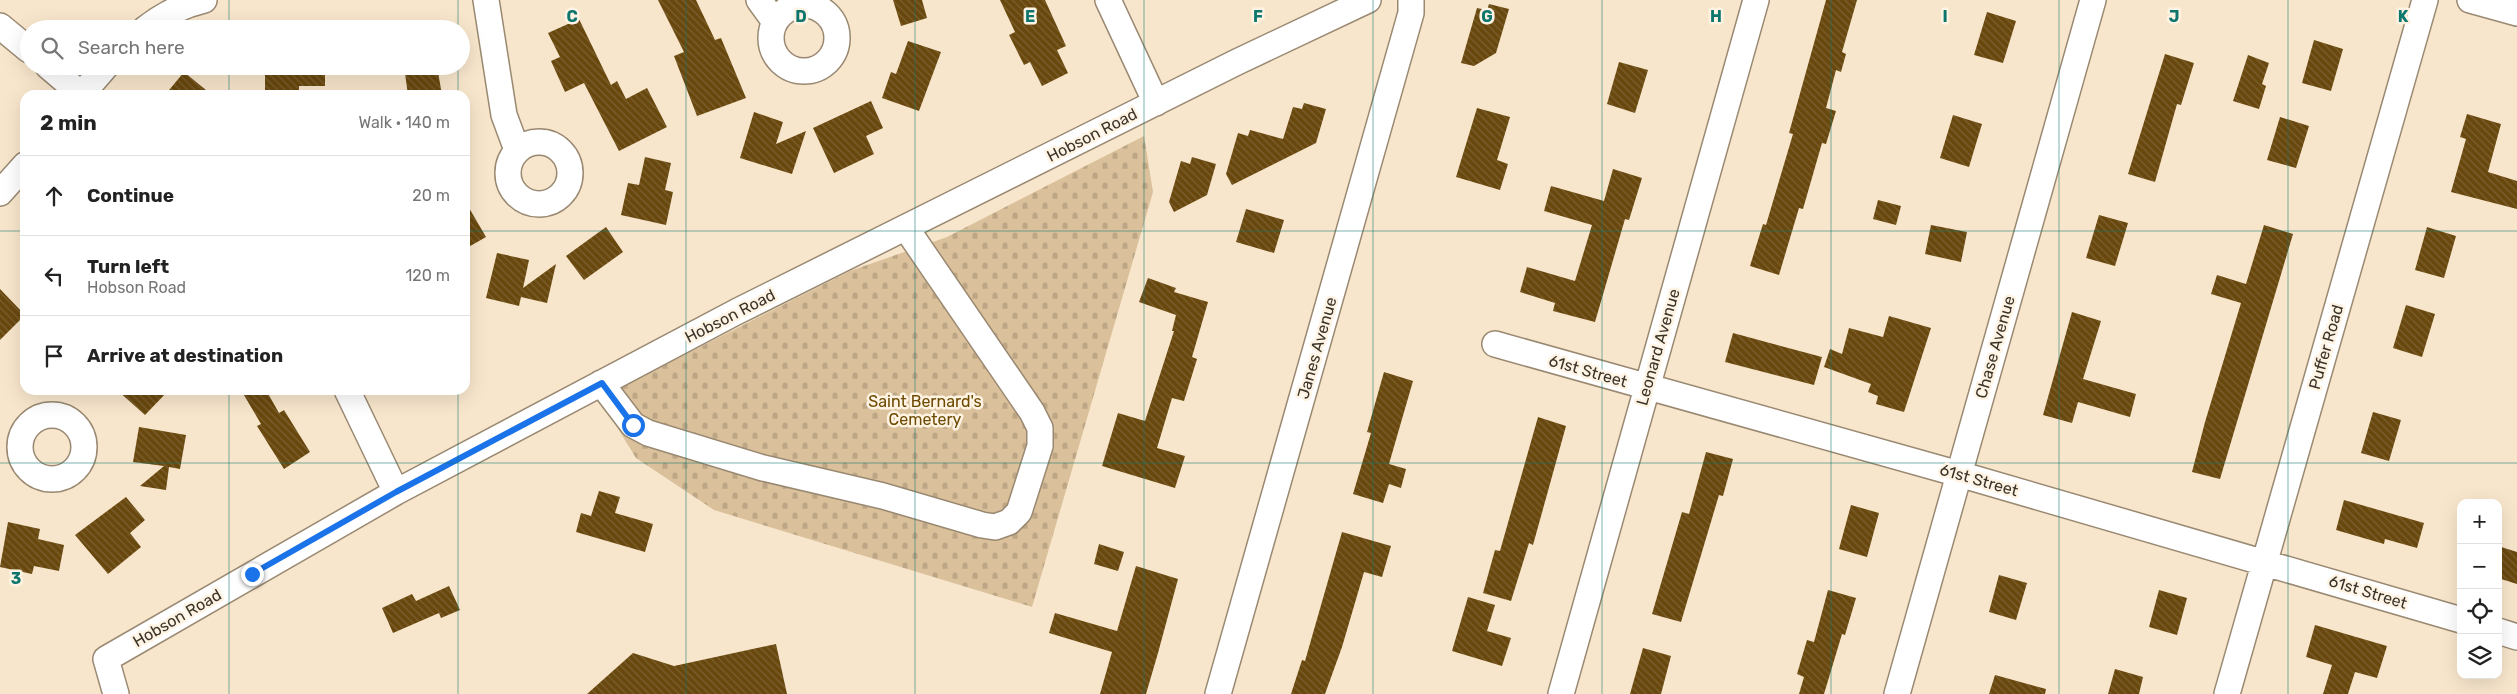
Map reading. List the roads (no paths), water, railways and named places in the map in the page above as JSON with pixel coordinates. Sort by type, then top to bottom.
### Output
[{"type":"street","points":[[156,20],[187,4],[204,0]]},
{"type":"street","points":[[486,0],[504,115],[517,150]]},
{"type":"street","points":[[759,0],[775,22]]},
{"type":"street","points":[[1108,0],[1156,103]]},
{"type":"street","name":"Hobson Road","points":[[116,694],[106,659],[396,492],[736,312],[1368,0]]},
{"type":"street","name":"Janes Avenue","points":[[1218,694],[1406,32],[1411,13],[1411,0]]},
{"type":"street","name":"Leonard Avenue","points":[[1561,694],[1756,0]]},
{"type":"street","name":"Chase Avenue","points":[[1897,694],[2093,0]]},
{"type":"street","name":"Puffer Road","points":[[2227,694],[2425,0]]},
{"type":"street","points":[[2470,0],[2517,13]]},
{"type":"street","points":[[0,26],[20,43]]},
{"type":"street","points":[[59,75],[76,90]]},
{"type":"street","points":[[86,90],[99,75]]},
{"type":"street","points":[[0,193],[20,171]]},
{"type":"street","points":[[602,383],[633,425],[648,433],[762,468],[883,496],[982,525],[995,527],[1009,522],[1019,512],[1040,446],[1040,428],[1032,412],[906,228]]},
{"type":"street","name":"61st Street","points":[[1495,344],[2265,561],[2457,619]]},
{"type":"street","points":[[349,395],[396,492]]},
{"type":"street","points":[[2502,632],[2517,637]]},
{"type":"park label","name":"Saint Bernard's Cemetery","points":[[925,410]]}]
